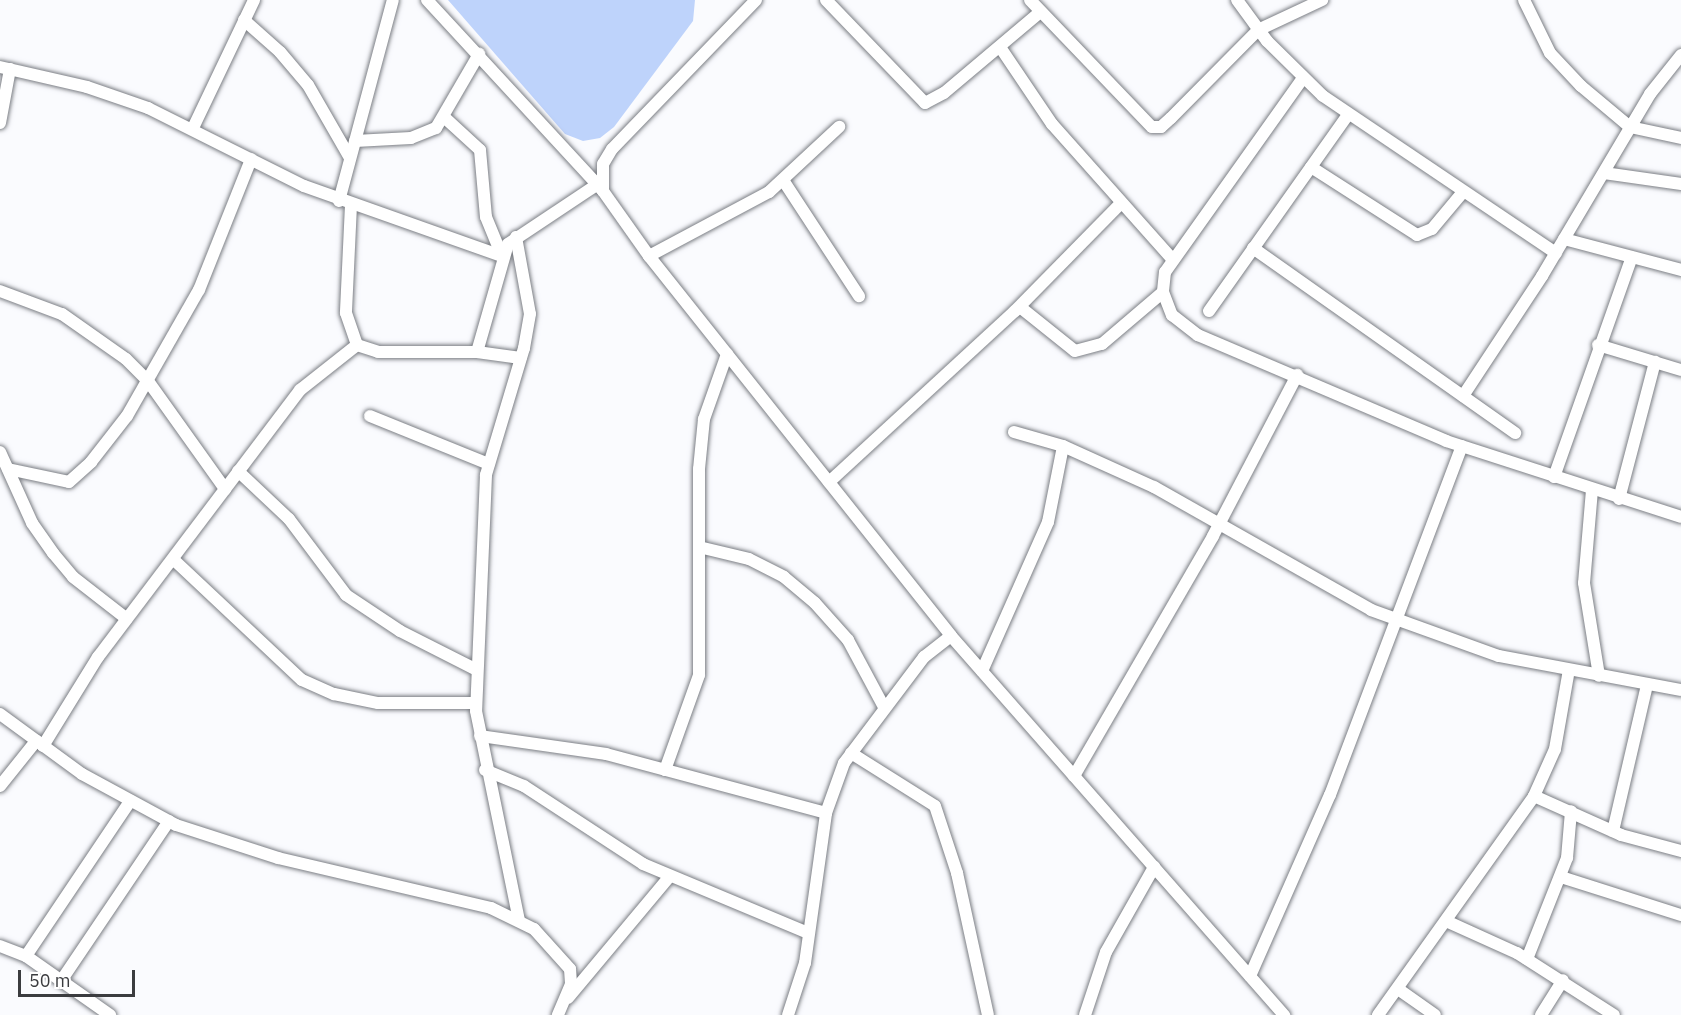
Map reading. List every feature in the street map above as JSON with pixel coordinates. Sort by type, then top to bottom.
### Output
[{"type":"street","points":[[193,128],[254,0]]},
{"type":"street","points":[[339,201],[393,0]]},
{"type":"street","points":[[427,0],[601,188],[649,256],[951,636],[1280,1013]]},
{"type":"street","points":[[601,188],[603,164],[612,149],[754,0]]},
{"type":"street","points":[[825,0],[925,103],[944,93],[1040,13]]},
{"type":"street","points":[[1029,0],[1152,127],[1161,127],[1171,118],[1258,30],[1322,0]]},
{"type":"street","points":[[1237,0],[1258,30],[1303,78],[1348,115],[1556,253]]},
{"type":"street","points":[[1524,0],[1550,53],[1630,127],[1681,138]]},
{"type":"street","points":[[244,20],[280,52],[308,85],[350,158]]},
{"type":"street","points":[[1000,46],[1052,124],[1120,204],[1173,260]]},
{"type":"street","points":[[355,141],[425,135],[444,117],[479,54]]},
{"type":"street","points":[[1463,396],[1556,253],[1630,127],[1681,55]]},
{"type":"street","points":[[0,123],[5,68],[117,96],[193,128],[339,201],[502,256]]},
{"type":"street","points":[[1303,78],[1165,272],[1163,292],[1172,315],[1198,335],[1297,375],[1462,447],[1681,517]]},
{"type":"street","points":[[1209,311],[1348,115]]},
{"type":"street","points":[[444,117],[480,150],[486,217],[502,256]]},
{"type":"street","points":[[649,256],[783,180],[839,127]]},
{"type":"street","points":[[8,469],[69,482],[112,434],[148,381],[199,290],[251,159]]},
{"type":"street","points":[[1311,167],[1417,235],[1432,229],[1463,192]]},
{"type":"street","points":[[1604,173],[1681,184]]},
{"type":"street","points":[[783,180],[859,296]]},
{"type":"street","points":[[477,352],[502,256],[516,237],[601,188]]},
{"type":"street","points":[[829,482],[1020,307],[1120,204]]},
{"type":"street","points":[[351,205],[346,313],[357,345]]},
{"type":"street","points":[[516,237],[530,314],[521,358],[489,464],[482,518],[476,703],[485,770],[507,851],[519,921]]},
{"type":"street","points":[[1564,239],[1681,270]]},
{"type":"street","points":[[1253,248],[1515,433]]},
{"type":"street","points":[[1554,477],[1632,257]]},
{"type":"street","points":[[0,291],[62,314],[96,335],[148,381],[225,489]]},
{"type":"street","points":[[1020,307],[1075,351],[1102,344],[1163,292]]},
{"type":"street","points":[[357,345],[378,352],[477,352],[521,358]]},
{"type":"street","points":[[0,786],[40,744],[128,619],[300,390],[357,345]]},
{"type":"street","points":[[1599,345],[1681,370]]},
{"type":"street","points":[[665,770],[699,675],[699,547],[704,419],[727,354]]},
{"type":"street","points":[[1619,499],[1655,362]]},
{"type":"street","points":[[1074,776],[1218,525],[1297,375]]},
{"type":"street","points":[[370,416],[489,464]]},
{"type":"street","points":[[1014,432],[1063,447],[1154,487],[1371,610],[1499,656],[1681,690]]},
{"type":"street","points":[[982,671],[1048,522],[1063,447]]},
{"type":"street","points":[[1250,976],[1330,795],[1462,447]]},
{"type":"street","points":[[0,452],[53,553],[73,577],[128,619]]},
{"type":"street","points":[[238,471],[289,519],[346,595],[400,631],[477,670]]},
{"type":"street","points":[[1592,490],[1584,583],[1599,676]]},
{"type":"street","points":[[699,547],[749,559],[784,577],[815,603],[848,640],[884,707]]},
{"type":"street","points":[[174,560],[302,680],[333,694],[378,703],[476,703]]},
{"type":"street","points":[[788,1015],[805,963],[826,813],[851,753],[924,657],[951,636]]},
{"type":"street","points":[[1378,1015],[1534,796],[1555,749],[1569,670]]},
{"type":"street","points":[[1613,831],[1647,685]]},
{"type":"street","points":[[0,714],[40,744],[130,801],[169,821],[278,858],[491,908],[534,928],[570,969],[566,1001]]},
{"type":"street","points":[[480,736],[606,754],[826,813]]},
{"type":"street","points":[[851,753],[935,806],[957,873],[988,1015]]},
{"type":"street","points":[[485,770],[524,786],[605,842],[670,876],[808,933]]},
{"type":"street","points":[[1534,796],[1653,847],[1681,851]]},
{"type":"street","points":[[26,956],[130,801]]},
{"type":"street","points":[[1527,958],[1561,877],[1571,811]]},
{"type":"street","points":[[61,981],[169,821]]},
{"type":"street","points":[[1085,1015],[1106,952],[1154,867]]},
{"type":"street","points":[[558,1015],[566,1001],[670,876]]},
{"type":"street","points":[[1561,877],[1681,915]]},
{"type":"street","points":[[1446,921],[1527,958],[1614,1015]]},
{"type":"street","points":[[0,946],[26,956],[110,1015]]},
{"type":"street","points":[[1541,1015],[1563,980]]},
{"type":"street","points":[[1398,989],[1435,1015]]},
{"type":"water","points":[[448,0],[695,0],[693,21],[614,127],[600,138],[583,141],[565,134]]}]
